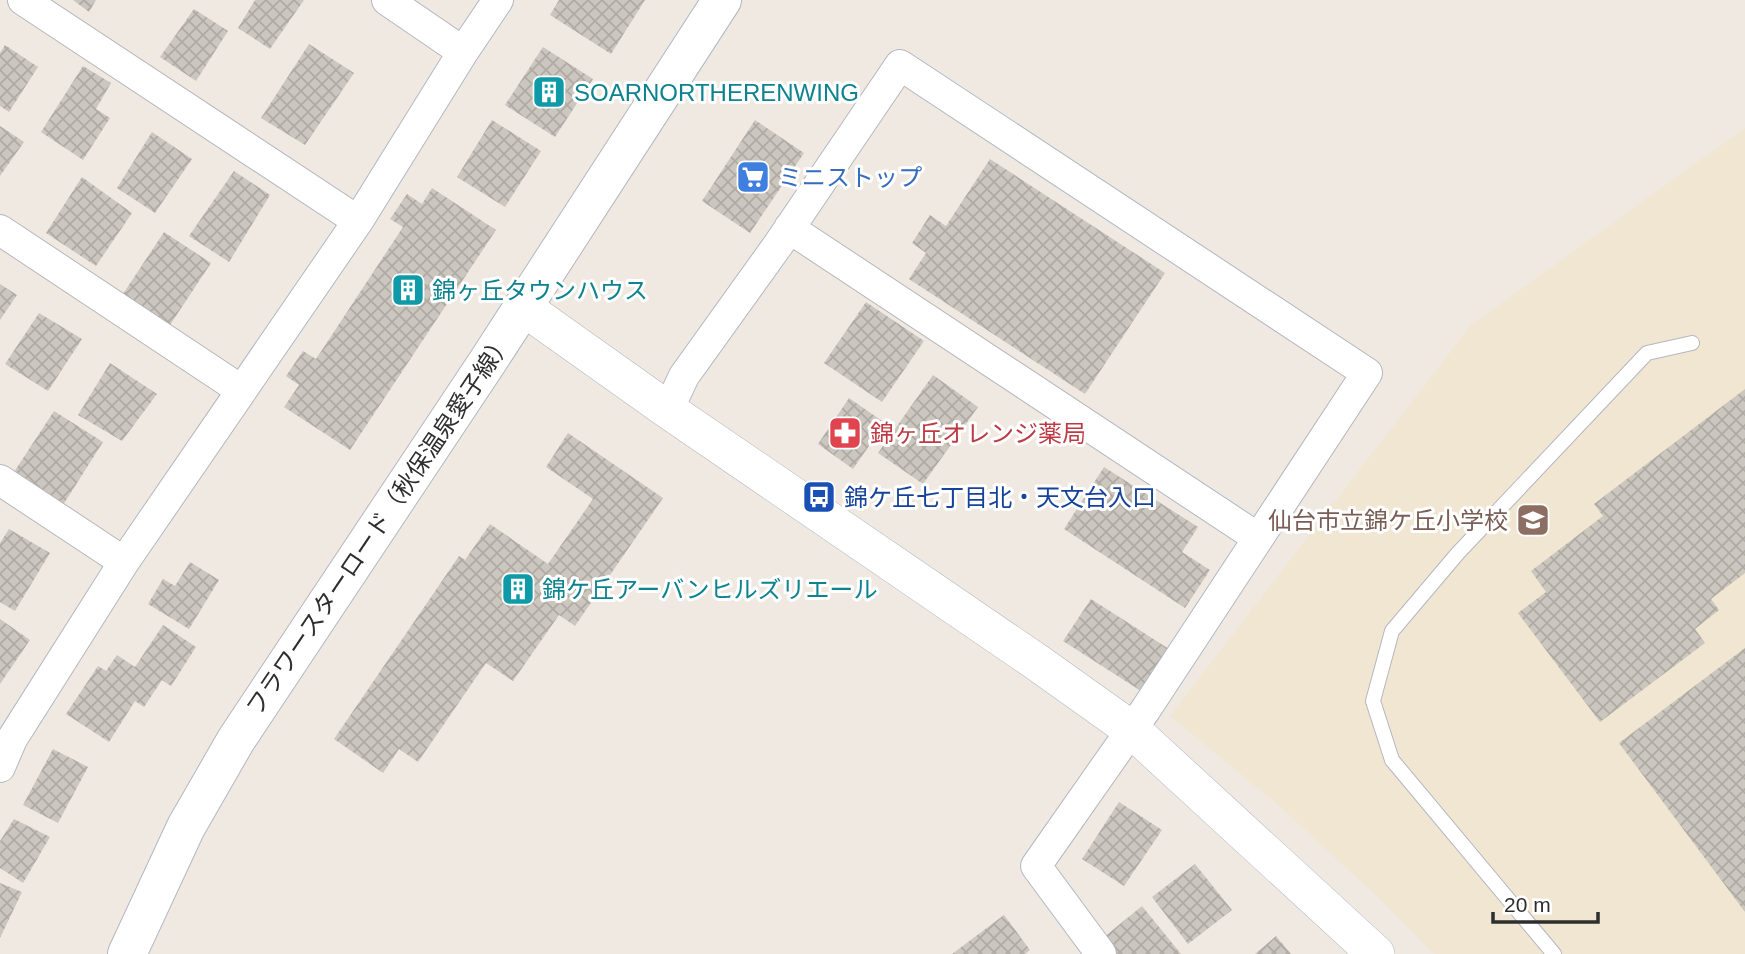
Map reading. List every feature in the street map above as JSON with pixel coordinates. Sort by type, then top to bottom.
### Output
[{"type":"main road","name":"フラワースターロード（秋保温泉愛子線）","points":[[127,954],[186,827],[236,740],[523,307],[722,0]]},
{"type":"street","points":[[23,0],[358,221]]},
{"type":"street","points":[[387,0],[463,52]]},
{"type":"street","points":[[0,767],[6,735],[358,221],[498,0]]},
{"type":"street","points":[[668,410],[684,376],[900,65],[1367,373],[1132,730],[1036,866],[1101,954]]},
{"type":"street","points":[[789,228],[1258,538]]},
{"type":"street","points":[[0,230],[240,390]]},
{"type":"street","points":[[523,307],[1132,730],[1376,954]]},
{"type":"street","points":[[0,480],[124,562]]},
{"type":"lane","points":[[1554,954],[1392,760],[1373,701],[1392,631],[1458,553],[1647,353],[1692,343]]},
{"type":"shaded area","name":"仙台市立錦ケ丘小学校","points":[[1745,128],[1745,954],[1434,954],[1380,899],[1276,803],[1170,716],[1471,325]]},
{"type":"building","points":[[73,0],[96,0],[89,12]]},
{"type":"building","points":[[255,0],[304,0],[270,49],[238,28]]},
{"type":"building","points":[[559,0],[645,0],[611,54],[550,15]]},
{"type":"building","points":[[194,9],[228,31],[196,81],[160,57]]},
{"type":"building","points":[[309,44],[354,73],[305,145],[261,118]]},
{"type":"building","points":[[5,45],[38,67],[9,112],[0,106],[0,53]]},
{"type":"building","name":"SOARNORTHERENWING","points":[[543,47],[593,79],[555,137],[505,105]]},
{"type":"building","points":[[83,66],[111,83],[96,109],[110,118],[83,160],[41,132]]},
{"type":"building","points":[[492,120],[541,151],[505,207],[457,177]]},
{"type":"building","name":"ミニストップ","points":[[755,120],[804,153],[750,233],[702,201]]},
{"type":"building","points":[[0,126],[24,142],[0,176]]},
{"type":"building","points":[[152,132],[192,159],[155,213],[117,188]]},
{"type":"building","points":[[990,159],[1165,273],[1085,394],[909,279],[926,253],[912,243],[930,215],[946,226]]},
{"type":"building","points":[[234,171],[270,195],[229,262],[189,236]]},
{"type":"building","points":[[82,177],[132,213],[96,266],[46,233]]},
{"type":"building","name":"錦ヶ丘タウンハウス","points":[[432,188],[496,230],[350,450],[284,407],[299,385],[286,376],[303,351],[316,359],[403,227],[390,219],[407,194],[422,204]]},
{"type":"building","points":[[164,232],[211,263],[170,325],[123,294]]},
{"type":"building","points":[[0,284],[17,295],[0,320]]},
{"type":"building","points":[[866,302],[924,341],[882,402],[824,363]]},
{"type":"building","points":[[39,313],[82,339],[48,391],[5,364]]},
{"type":"building","points":[[110,363],[157,394],[122,441],[78,415]]},
{"type":"building","points":[[933,375],[978,407],[923,484],[878,453]]},
{"type":"building","points":[[1745,389],[1745,573],[1711,599],[1719,610],[1695,629],[1705,643],[1600,722],[1518,613],[1546,592],[1531,571],[1603,516],[1594,504]]},
{"type":"building","points":[[849,398],[885,423],[853,469],[818,444]]},
{"type":"building","points":[[54,411],[103,442],[63,505],[14,472]]},
{"type":"building","name":"錦ケ丘アーバンヒルズリエール","points":[[568,433],[663,498],[575,626],[559,615],[513,681],[486,663],[418,762],[399,749],[383,773],[334,739],[459,556],[465,560],[490,524],[548,564],[593,499],[546,467]]},
{"type":"building","points":[[1104,467],[1198,527],[1182,552],[1210,570],[1185,608],[1064,529]]},
{"type":"building","points":[[9,529],[50,553],[15,611],[0,602],[0,543]]},
{"type":"building","points":[[190,562],[219,580],[189,629],[148,604],[163,579],[175,586]]},
{"type":"building","points":[[1091,599],[1169,649],[1141,691],[1063,641]]},
{"type":"building","points":[[0,619],[30,640],[0,684]]},
{"type":"building","points":[[163,625],[196,647],[171,686],[162,680],[144,707],[135,701],[109,742],[66,714],[98,666],[106,671],[117,655],[135,667]]},
{"type":"building","points":[[1745,648],[1745,912],[1619,743]]},
{"type":"building","points":[[53,749],[88,767],[58,823],[23,805]]},
{"type":"building","points":[[1119,802],[1162,830],[1124,886],[1082,859]]},
{"type":"building","points":[[14,819],[50,837],[23,883],[0,868],[0,841]]},
{"type":"building","points":[[1195,864],[1232,910],[1188,944],[1152,897]]},
{"type":"building","points":[[0,883],[22,892],[0,938]]},
{"type":"building","points":[[1142,906],[1181,954],[1108,954],[1098,942]]},
{"type":"building","points":[[1004,915],[1030,950],[1025,954],[952,954]]},
{"type":"building","points":[[1276,936],[1291,954],[1255,954]]},
{"type":"place","name":"SOARNORTHERENWING","points":[[549,92]]},
{"type":"place","name":"ミニストップ","points":[[753,177]]},
{"type":"place","name":"錦ヶ丘タウンハウス","points":[[408,290]]},
{"type":"place","name":"錦ヶ丘オレンジ薬局","points":[[845,433]]},
{"type":"place","name":"錦ケ丘七丁目北・天文台入口","points":[[819,497]]},
{"type":"place","name":"仙台市立錦ケ丘小学校","points":[[1533,520]]},
{"type":"place","name":"錦ケ丘アーバンヒルズリエール","points":[[518,589]]}]
